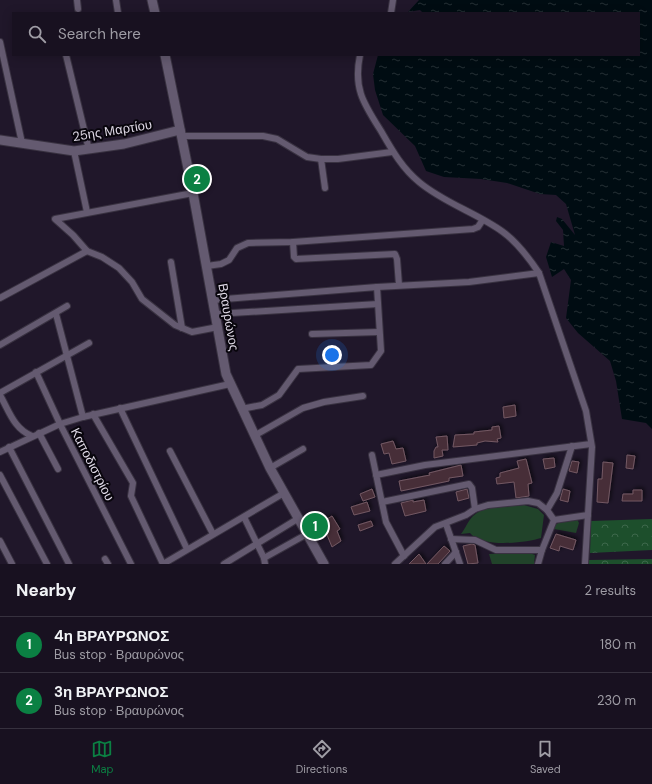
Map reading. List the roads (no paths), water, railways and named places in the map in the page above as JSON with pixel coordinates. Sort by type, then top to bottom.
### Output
[{"type":"main road","points":[[152,0],[155,12]]},
{"type":"main road","name":"Βραυρώνος","points":[[165,56],[207,266],[224,365],[230,384],[241,409],[270,468],[324,564]]},
{"type":"main road","name":"25ης Μαρτίου","points":[[0,140],[74,151],[89,150],[181,133]]},
{"type":"street","points":[[77,0],[78,9]]},
{"type":"street","points":[[116,0],[118,12]]},
{"type":"street","points":[[391,12],[393,0]]},
{"type":"street","points":[[0,42],[22,143]]},
{"type":"street","points":[[66,56],[89,150]]},
{"type":"street","points":[[360,56],[359,83],[363,104],[392,152],[419,182],[436,194],[503,232],[526,254],[539,274],[586,411],[591,444],[585,564]]},
{"type":"street","points":[[181,133],[263,136],[277,139],[307,157],[321,159],[338,159],[392,152]]},
{"type":"street","points":[[74,151],[87,212]]},
{"type":"street","points":[[321,159],[325,188]]},
{"type":"street","points":[[193,193],[55,218],[87,251],[111,262],[132,282],[142,299],[150,306],[182,328],[192,332],[218,327]]},
{"type":"street","points":[[207,266],[221,264],[229,260],[237,248],[248,243],[293,242],[473,229],[478,227],[482,221]]},
{"type":"street","points":[[293,242],[294,257],[296,259],[395,254],[397,259],[399,285]]},
{"type":"street","points":[[0,297],[87,251]]},
{"type":"street","points":[[171,262],[182,328]]},
{"type":"street","points":[[213,300],[399,285],[469,282],[539,274]]},
{"type":"street","points":[[241,409],[262,405],[279,395],[298,369],[371,365],[381,351],[377,287]]},
{"type":"street","points":[[216,314],[378,304]]},
{"type":"street","points":[[0,345],[56,314],[67,306]]},
{"type":"street","points":[[56,314],[68,356],[82,416]]},
{"type":"street","points":[[312,334],[379,332]]},
{"type":"street","points":[[32,436],[24,433],[17,427],[0,394],[89,343]]},
{"type":"street","name":"Καποδιστρίου","points":[[36,372],[60,424],[132,564]]},
{"type":"street","points":[[0,452],[32,436],[82,416],[230,384]]},
{"type":"street","points":[[254,436],[302,408],[324,402],[363,396]]},
{"type":"street","points":[[120,408],[187,549]]},
{"type":"street","points":[[93,414],[133,484],[131,496],[163,564],[284,493]]},
{"type":"street","points":[[39,433],[58,469]]},
{"type":"street","points":[[376,474],[425,465],[591,444]]},
{"type":"street","points":[[547,510],[557,493],[572,446]]},
{"type":"street","points":[[9,447],[69,564]]},
{"type":"street","points":[[270,468],[303,449]]},
{"type":"street","points":[[170,451],[213,534]]},
{"type":"street","points":[[372,454],[386,522],[404,556]]},
{"type":"street","points":[[0,475],[47,564]]},
{"type":"street","points":[[382,502],[469,484],[472,488],[475,509]]},
{"type":"street","points":[[395,564],[435,527],[446,524],[475,509],[488,505],[528,501],[538,503],[547,510],[554,520]]},
{"type":"street","points":[[554,520],[588,516]]},
{"type":"street","points":[[244,517],[264,561],[307,534]]},
{"type":"street","points":[[224,564],[298,518]]},
{"type":"street","points":[[538,564],[554,520]]},
{"type":"street","points":[[446,524],[460,564]]},
{"type":"street","points":[[451,539],[475,540],[496,550],[542,550]]},
{"type":"street","points":[[0,541],[12,564]]},
{"type":"street","points":[[445,564],[456,552]]},
{"type":"water","points":[[419,0],[652,0],[652,429],[646,423],[622,419],[616,381],[610,361],[578,333],[566,318],[571,280],[564,269],[552,277],[546,257],[551,242],[564,246],[563,230],[556,221],[557,217],[562,219],[575,235],[566,204],[556,195],[540,194],[507,183],[481,179],[444,177],[426,171],[415,146],[383,115],[375,90],[373,74],[378,56],[640,56],[640,12],[422,12],[420,10],[408,12]]},
{"type":"place","name":"3η ΒΡΑΥΡΩΝΟΣ","points":[[197,179]]},
{"type":"place","name":"4η ΒΡΑΥΡΩΝΟΣ","points":[[315,526]]}]
